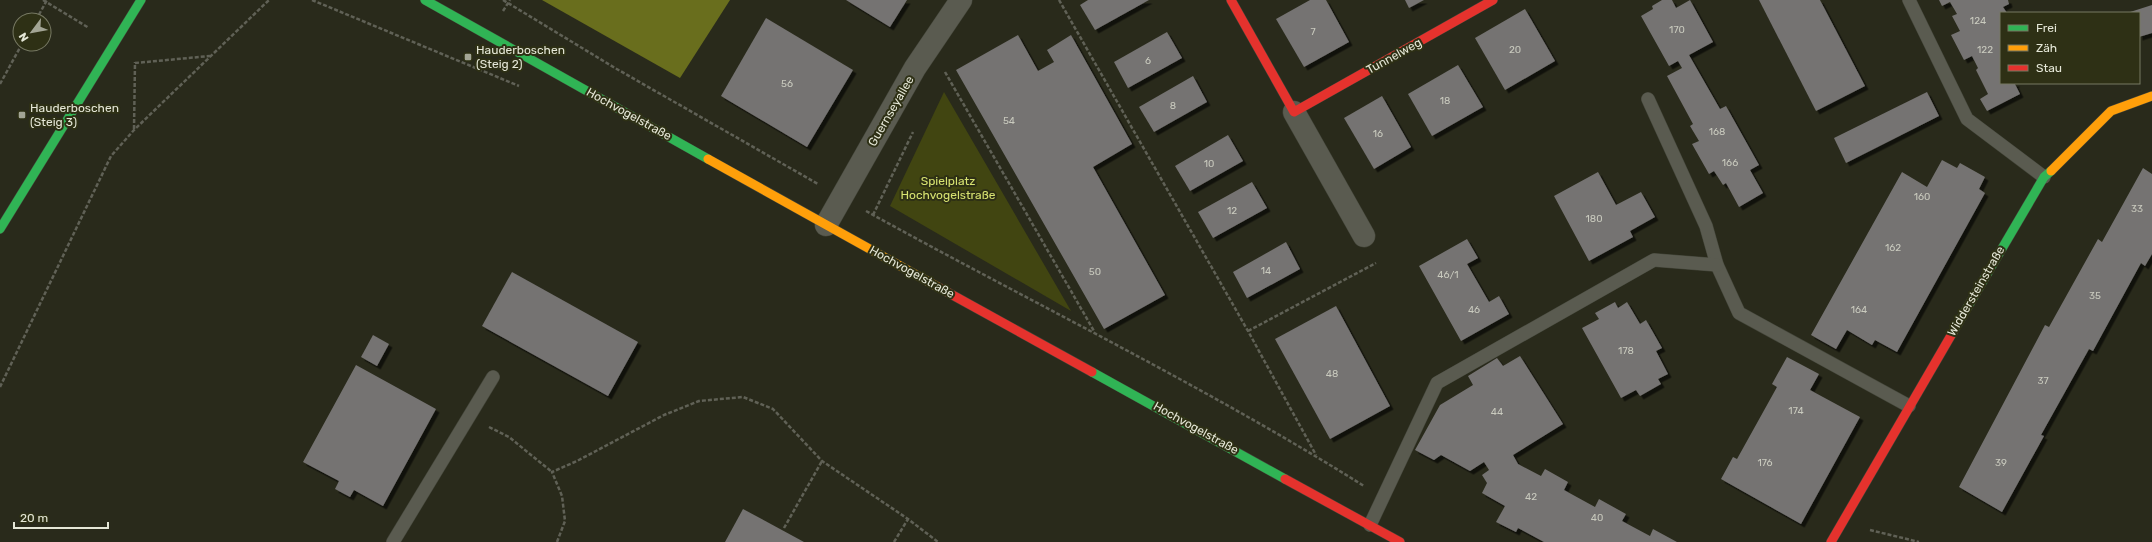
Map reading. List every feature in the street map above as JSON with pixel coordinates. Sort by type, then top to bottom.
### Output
[{"type":"street","name":"Hochvogelstraße","points":[[425,0],[826,225],[1400,542]]},
{"type":"street","name":"Guernseyallee","points":[[826,225],[915,68],[961,0]]},
{"type":"street","points":[[1231,0],[1364,236]]},
{"type":"street","name":"Tunnelweg","points":[[1294,112],[1493,0]]},
{"type":"street","points":[[0,229],[113,43],[141,2]]},
{"type":"street","name":"Widdersteinstraße","points":[[1832,542],[1909,406],[2044,177],[2111,111],[2152,96]]},
{"type":"lane","points":[[1909,0],[1967,120],[2044,177]]},
{"type":"lane","points":[[1648,99],[1706,226],[1717,265],[1739,313],[1909,406]]},
{"type":"lane","points":[[1370,525],[1437,382],[1654,260],[1717,265]]},
{"type":"lane","points":[[393,542],[470,418],[493,377]]},
{"type":"path","points":[[0,388],[111,156],[134,130],[269,0]]},
{"type":"path","points":[[312,0],[523,88]]},
{"type":"path","points":[[503,0],[509,2],[615,68],[841,197],[1095,332],[1316,456],[1383,498]]},
{"type":"path","points":[[1059,0],[1248,331],[1316,456]]},
{"type":"path","points":[[40,12],[45,1],[113,43],[135,63],[210,56]]},
{"type":"path","points":[[0,84],[18,52]]},
{"type":"path","points":[[134,130],[135,63]]},
{"type":"path","points":[[943,68],[1095,332]]},
{"type":"path","points":[[1248,331],[1377,262],[1364,236]]},
{"type":"path","points":[[552,472],[577,462],[664,415],[699,401],[743,397],[773,409],[822,461],[908,519],[938,542]]},
{"type":"path","points":[[470,418],[509,437],[552,472],[562,496],[565,521],[557,542]]},
{"type":"path","points":[[784,528],[822,461]]},
{"type":"path","points":[[894,542],[908,519]]},
{"type":"path","points":[[1842,524],[1919,542]]},
{"type":"green space","name":"Spielplatz Hochvogelstraße","points":[[944,92],[1071,311],[890,206]]},
{"type":"shaded area","points":[[542,0],[730,0],[680,78]]},
{"type":"building","points":[[846,0],[907,0],[890,27]]},
{"type":"building","points":[[1088,0],[1149,0],[1095,30],[1080,5]]},
{"type":"building","points":[[1310,0],[1326,0],[1349,42],[1304,67],[1276,19]]},
{"type":"building","points":[[1405,0],[1424,0],[1409,8]]},
{"type":"building","points":[[1662,0],[1672,0],[1676,8],[1690,0],[1713,42],[1689,55],[1720,109],[1726,106],[1759,165],[1750,170],[1763,193],[1739,207],[1726,183],[1723,185],[1714,171],[1709,174],[1692,144],[1699,141],[1690,126],[1693,124],[1667,76],[1682,68],[1678,61],[1669,66],[1641,16],[1653,9],[1652,6]]},
{"type":"building","points":[[1759,0],[1820,0],[1865,86],[1816,111]]},
{"type":"building","points":[[1939,0],[2008,0],[2009,4],[2003,7],[2006,12],[2000,12],[2000,84],[2015,84],[2020,94],[1987,111],[1980,99],[1988,94],[1976,70],[1978,68],[1972,56],[1964,60],[1951,35],[1960,31],[1952,16],[1957,14],[1950,2],[1942,6]]},
{"type":"building","points":[[2152,5],[2152,33],[2140,37],[2140,12],[2130,12]]},
{"type":"building","points":[[1525,9],[1555,61],[1505,90],[1475,38]]},
{"type":"building","points":[[766,18],[853,70],[807,147],[721,96]]},
{"type":"building","points":[[1167,32],[1182,58],[1128,88],[1114,62]]},
{"type":"building","points":[[1018,35],[1038,71],[1054,62],[1047,50],[1071,35],[1132,144],[1093,167],[1165,295],[1104,329],[956,70]]},
{"type":"building","points":[[1458,65],[1483,107],[1432,136],[1408,94]]},
{"type":"building","points":[[1193,76],[1207,102],[1154,132],[1139,107]]},
{"type":"building","points":[[1927,92],[1939,116],[1846,163],[1834,138]]},
{"type":"building","points":[[1382,96],[1411,147],[1374,169],[1344,118]]},
{"type":"building","points":[[1228,135],[1243,161],[1190,191],[1175,166]]},
{"type":"building","points":[[1942,160],[1957,168],[1960,163],[1985,177],[1979,189],[1985,193],[1897,352],[1875,340],[1872,345],[1847,330],[1836,349],[1811,335],[1902,172],[1927,187]]},
{"type":"building","points":[[2143,168],[2152,174],[2152,254],[2145,266],[2141,263],[2093,351],[2089,349],[2041,435],[2044,436],[2002,512],[1959,487],[2045,325],[2049,327],[2098,239],[2102,242]]},
{"type":"building","points":[[1598,172],[1616,205],[1641,192],[1655,217],[1630,231],[1633,237],[1589,261],[1554,196]]},
{"type":"building","points":[[1252,182],[1267,208],[1213,238],[1198,212]]},
{"type":"building","points":[[1467,239],[1478,258],[1467,264],[1489,302],[1499,296],[1509,314],[1461,341],[1419,266]]},
{"type":"building","points":[[1286,242],[1300,269],[1247,298],[1233,272]]},
{"type":"building","points":[[512,272],[638,342],[608,396],[482,326]]},
{"type":"building","points":[[1615,302],[1618,308],[1627,302],[1640,324],[1646,320],[1662,348],[1656,351],[1668,374],[1658,379],[1661,384],[1640,396],[1636,390],[1621,398],[1582,328],[1599,319],[1595,313]]},
{"type":"building","points":[[1336,306],[1390,406],[1330,439],[1275,339]]},
{"type":"building","points":[[373,335],[389,344],[377,366],[361,357]]},
{"type":"building","points":[[1520,356],[1563,424],[1513,455],[1518,464],[1541,476],[1545,469],[1568,482],[1564,490],[1595,507],[1599,499],[1626,514],[1622,521],[1650,536],[1653,529],[1677,542],[1544,542],[1518,528],[1516,532],[1496,522],[1505,506],[1482,493],[1487,483],[1482,475],[1489,470],[1484,462],[1470,471],[1441,455],[1434,460],[1415,450],[1440,405],[1473,385],[1468,376],[1497,358],[1503,366]]},
{"type":"building","points":[[1787,357],[1819,374],[1810,390],[1860,417],[1801,524],[1721,479],[1733,457],[1737,459],[1777,387],[1772,384]]},
{"type":"building","points":[[356,365],[436,409],[383,506],[354,490],[350,497],[335,489],[339,481],[303,462]]},
{"type":"building","points":[[743,509],[804,542],[725,542]]},
{"type":"traffic: fast","points":[[0,229],[141,0]]},
{"type":"traffic: fast","points":[[425,0],[708,159]]},
{"type":"traffic: fast","points":[[1953,332],[2044,177],[2051,171]]},
{"type":"traffic: fast","points":[[1092,372],[1285,479]]},
{"type":"traffic: slow","points":[[2051,171],[2111,111],[2152,96]]},
{"type":"traffic: slow","points":[[708,159],[938,287]]},
{"type":"traffic: jam","points":[[1231,0],[1294,112],[1493,0]]},
{"type":"traffic: jam","points":[[938,287],[1092,372]]},
{"type":"traffic: jam","points":[[1831,542],[1953,332]]},
{"type":"traffic: jam","points":[[1285,479],[1400,542]]},
{"type":"place","name":"Hauderboschen (Steig 2)","points":[[468,57]]},
{"type":"place","name":"Hauderboschen (Steig 3)","points":[[22,115]]}]
